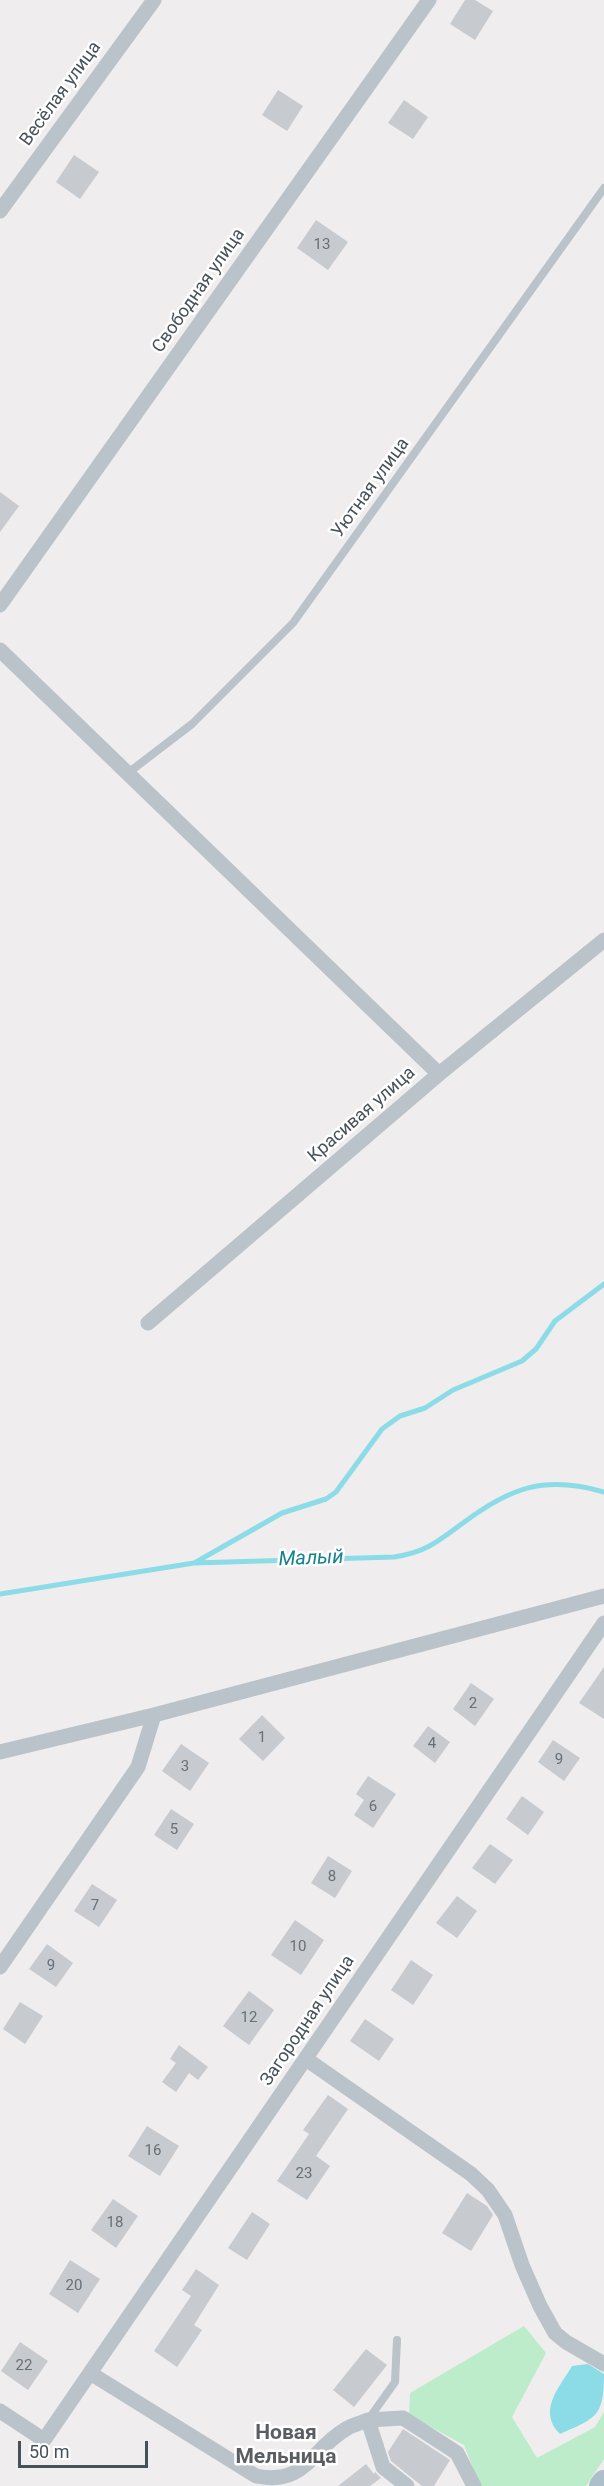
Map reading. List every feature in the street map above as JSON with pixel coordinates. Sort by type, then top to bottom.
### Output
[{"type":"main road","points":[[601,2486],[604,2482]]},
{"type":"street","name":"Весёлая улица","points":[[0,211],[154,0]]},
{"type":"street","name":"Свободная улица","points":[[0,605],[429,0]]},
{"type":"street","points":[[0,650],[440,1074]]},
{"type":"street","name":"Красивая улица","points":[[148,1323],[440,1074],[604,940]]},
{"type":"street","points":[[0,1752],[154,1715],[604,1596]]},
{"type":"street","name":"Загородная улица","points":[[0,2411],[44,2440],[604,1623]]},
{"type":"street","points":[[0,1966],[138,1767],[154,1715]]},
{"type":"street","points":[[306,2059],[471,2174],[488,2190],[505,2215],[531,2286],[555,2333],[604,2364]]},
{"type":"street","points":[[90,2373],[256,2476],[272,2481],[294,2476],[346,2429],[368,2420],[404,2418],[457,2453],[474,2486]]},
{"type":"street","points":[[368,2420],[382,2467],[406,2486]]},
{"type":"lane","name":"Уютная улица","points":[[128,773],[192,724],[293,623],[604,188]]},
{"type":"lane","points":[[368,2420],[395,2382],[397,2340]]},
{"type":"green space","points":[[524,2326],[546,2353],[512,2417],[537,2458],[595,2427],[604,2412],[604,2459],[586,2486],[480,2486],[464,2445],[409,2415],[410,2393]]},
{"type":"water","points":[[588,2364],[604,2374],[600,2408],[590,2419],[560,2434],[550,2417],[552,2400],[572,2366]]},
{"type":"building","points":[[465,0],[475,0],[493,11],[475,40],[450,24]]},
{"type":"building","points":[[278,90],[303,106],[287,131],[262,115]]},
{"type":"building","points":[[404,100],[428,117],[413,139],[388,123]]},
{"type":"building","points":[[74,155],[99,172],[80,199],[56,182]]},
{"type":"building","points":[[316,220],[348,242],[328,270],[297,248]]},
{"type":"building","points":[[0,492],[19,506],[0,532]]},
{"type":"building","points":[[604,1667],[604,1719],[579,1703]]},
{"type":"building","points":[[471,1683],[494,1699],[475,1726],[453,1709]]},
{"type":"building","points":[[262,1715],[285,1738],[263,1761],[239,1739]]},
{"type":"building","points":[[428,1726],[450,1742],[435,1763],[413,1746]]},
{"type":"building","points":[[553,1740],[580,1758],[564,1781],[538,1762]]},
{"type":"building","points":[[181,1744],[209,1763],[190,1791],[162,1771]]},
{"type":"building","points":[[368,1776],[396,1794],[373,1828],[354,1815],[364,1800],[356,1794]]},
{"type":"building","points":[[522,1796],[544,1812],[528,1835],[506,1819]]},
{"type":"building","points":[[171,1809],[194,1824],[177,1850],[154,1835]]},
{"type":"building","points":[[490,1844],[513,1860],[495,1884],[472,1868]]},
{"type":"building","points":[[328,1856],[352,1871],[335,1898],[311,1883]]},
{"type":"building","points":[[92,1884],[117,1900],[99,1927],[74,1911]]},
{"type":"building","points":[[457,1896],[477,1911],[457,1938],[436,1923]]},
{"type":"building","points":[[295,1920],[324,1940],[301,1975],[271,1955]]},
{"type":"building","points":[[47,1944],[73,1963],[56,1987],[29,1969]]},
{"type":"building","points":[[411,1960],[433,1975],[413,2005],[391,1990]]},
{"type":"building","points":[[249,1991],[274,2010],[249,2045],[223,2026]]},
{"type":"building","points":[[20,2002],[43,2016],[25,2044],[3,2029]]},
{"type":"building","points":[[365,2019],[394,2039],[379,2061],[350,2041]]},
{"type":"building","points":[[179,2045],[208,2067],[198,2080],[189,2073],[176,2092],[162,2082],[176,2063],[170,2059]]},
{"type":"building","points":[[328,2095],[348,2109],[316,2156],[330,2166],[307,2200],[277,2181],[309,2134],[303,2130]]},
{"type":"building","points":[[147,2126],[179,2146],[160,2176],[128,2156]]},
{"type":"building","points":[[467,2193],[487,2206],[493,2215],[471,2251],[442,2233]]},
{"type":"building","points":[[113,2199],[138,2216],[116,2248],[91,2230]]},
{"type":"building","points":[[252,2212],[270,2224],[247,2260],[228,2248]]},
{"type":"building","points":[[70,2260],[100,2279],[78,2313],[49,2294]]},
{"type":"building","points":[[196,2269],[219,2285],[194,2325],[202,2330],[177,2367],[154,2351],[191,2296],[182,2290]]},
{"type":"building","points":[[20,2342],[48,2361],[28,2390],[1,2371]]},
{"type":"building","points":[[366,2349],[387,2365],[354,2407],[333,2390]]},
{"type":"building","points":[[403,2429],[450,2460],[434,2486],[422,2486],[391,2461],[388,2452]]},
{"type":"building","points":[[366,2464],[374,2474],[375,2472],[381,2478],[370,2486],[338,2486]]},
{"type":"waterway","points":[[196,1562],[282,1513],[326,1499],[336,1492],[382,1429],[400,1416],[425,1408],[453,1390],[522,1361],[536,1349],[555,1321],[604,1284]]},
{"type":"waterway","name":"Малый","points":[[0,1594],[194,1563],[394,1557],[431,1545],[497,1501],[529,1488],[564,1485],[604,1492]]},
{"type":"district","name":"Новая Мельница","points":[[286,2446]]}]
